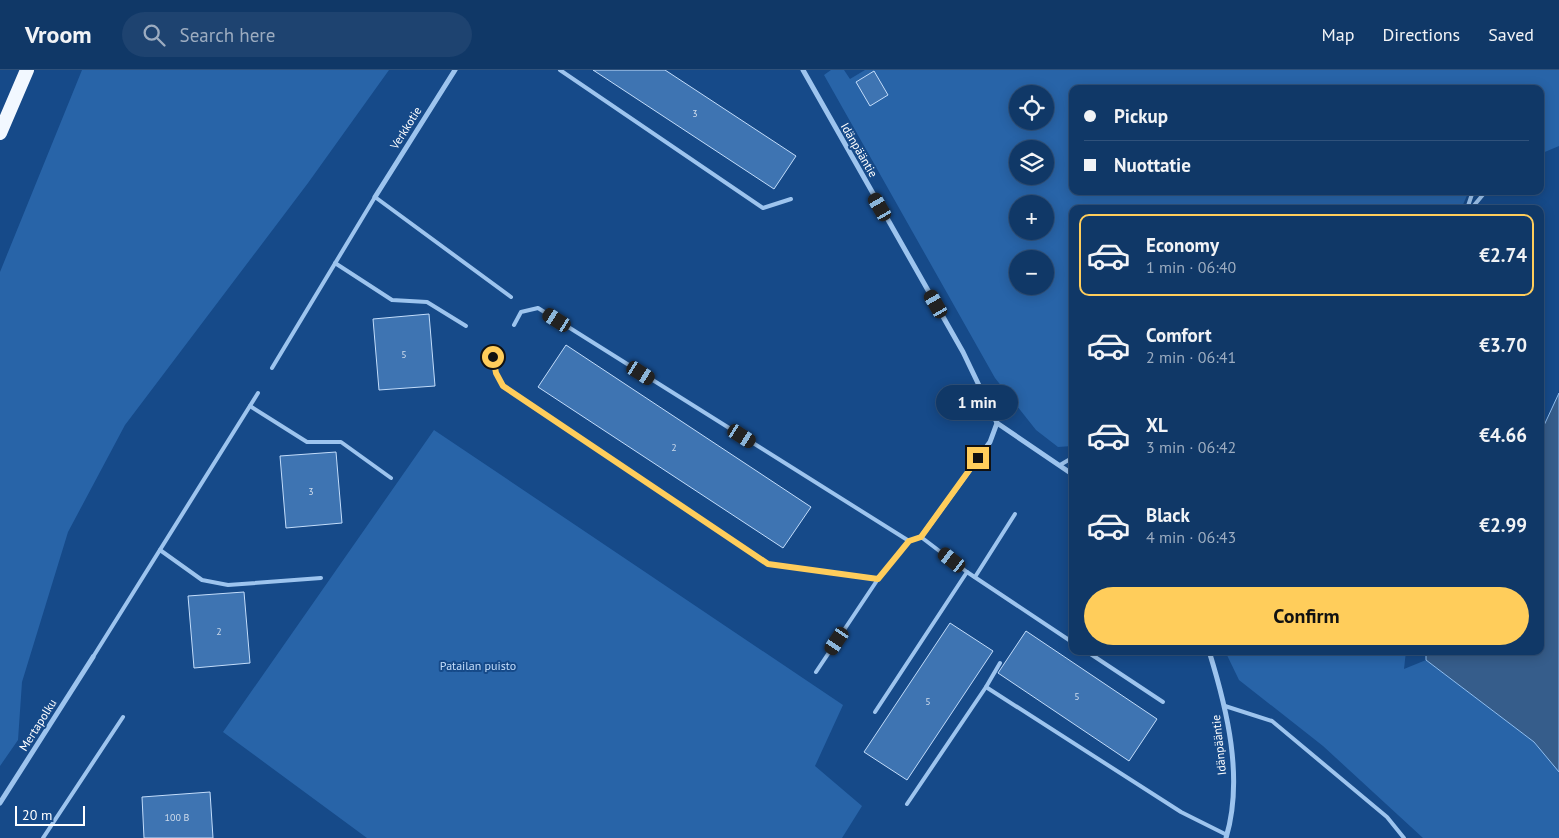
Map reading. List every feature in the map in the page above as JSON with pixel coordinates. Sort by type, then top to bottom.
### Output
[{"type":"highway","points":[[0,133],[27,70]]},
{"type":"street","name":"Verkkotie","points":[[375,197],[455,70]]},
{"type":"street","name":"Idänpääntie","points":[[803,70],[963,352],[997,423]]},
{"type":"street","points":[[921,537],[990,442],[997,423],[1069,472]]},
{"type":"street","name":"Idänpääntie","points":[[1210,655],[1225,706],[1234,785],[1226,836]]},
{"type":"street","name":"Mertapolku","points":[[0,803],[93,657]]},
{"type":"lane","points":[[560,70],[764,208],[791,199]]},
{"type":"lane","points":[[1474,205],[1483,195]]},
{"type":"lane","points":[[272,368],[375,197],[511,297]]},
{"type":"lane","points":[[335,263],[392,300],[427,302],[466,326]]},
{"type":"lane","points":[[514,325],[521,312],[538,308],[909,541]]},
{"type":"lane","points":[[493,357],[496,373],[503,386],[768,564],[878,579]]},
{"type":"lane","points":[[93,657],[258,393]]},
{"type":"lane","points":[[250,406],[307,442],[341,442],[391,478]]},
{"type":"lane","points":[[1060,465],[1069,460]]},
{"type":"lane","points":[[975,577],[1016,514]]},
{"type":"lane","points":[[816,672],[878,579],[909,541],[921,537],[967,572],[1069,640]]},
{"type":"lane","points":[[160,550],[202,580],[228,585],[321,578]]},
{"type":"lane","points":[[875,712],[967,572]]},
{"type":"lane","points":[[1092,655],[1162,702]]},
{"type":"lane","points":[[908,804],[1000,663]]},
{"type":"lane","points":[[986,687],[1181,812],[1226,836]]},
{"type":"lane","points":[[1225,706],[1272,721],[1387,818],[1404,838]]},
{"type":"lane","points":[[42,838],[123,717]]},
{"type":"green space","points":[[82,70],[389,70],[308,183],[125,425],[68,532],[22,682],[18,740],[0,766],[0,272]]},
{"type":"green space","points":[[831,70],[844,70],[850,79],[865,70],[1559,70],[1559,146],[1544,152],[1544,85],[1069,85],[1069,195],[1467,195],[1463,205],[1069,205],[1069,446],[1058,447],[1036,430],[995,378],[824,75]]},
{"type":"green space","name":"Patailan puisto","points":[[434,430],[843,705],[815,766],[862,806],[842,838],[367,838],[223,732]]},
{"type":"green space","points":[[1227,655],[1406,655],[1404,669],[1426,660],[1534,742],[1559,772],[1559,838],[1423,838],[1323,746],[1239,680]]},
{"type":"shaded area","points":[[1559,393],[1559,772],[1534,742],[1426,660],[1426,655],[1544,655],[1544,425]]},
{"type":"building","points":[[593,70],[665,70],[796,156],[774,189]]},
{"type":"building","points":[[874,71],[888,95],[870,106],[856,82]]},
{"type":"building","points":[[429,314],[435,386],[379,390],[373,319]]},
{"type":"building","points":[[566,345],[811,507],[783,548],[538,387]]},
{"type":"building","points":[[336,452],[342,523],[286,528],[280,456]]},
{"type":"building","points":[[244,592],[250,663],[194,668],[188,596]]},
{"type":"building","points":[[950,623],[993,651],[907,780],[864,752]]},
{"type":"building","points":[[1026,631],[1157,719],[1129,761],[998,673]]},
{"type":"building","points":[[210,792],[213,838],[144,838],[142,797]]},
{"type":"route","points":[[493,357],[496,373],[503,386],[768,564],[878,579],[909,541],[921,537],[978,458]]}]
